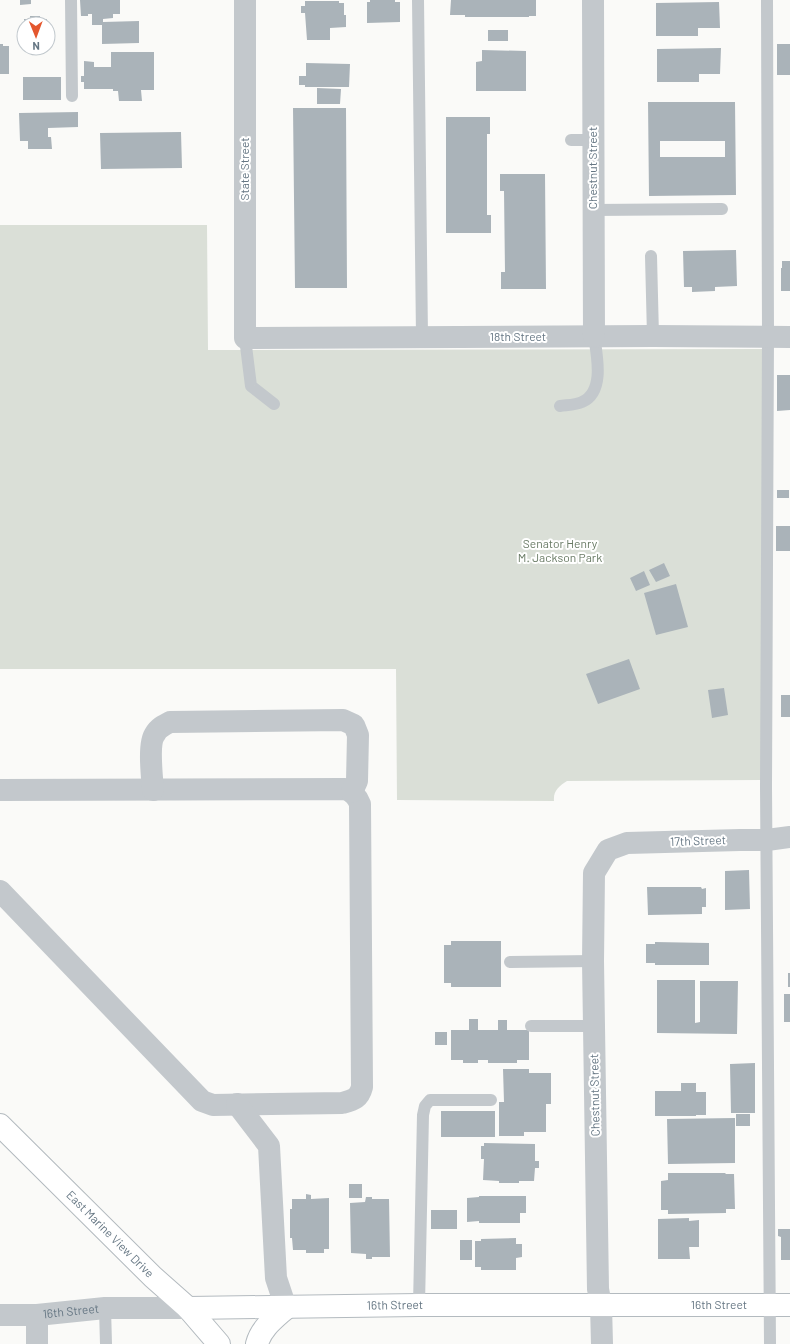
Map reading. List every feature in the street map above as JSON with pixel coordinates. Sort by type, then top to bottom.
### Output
[{"type":"street","name":"State Street","points":[[245,0],[245,338]]},
{"type":"street","name":"Chestnut Street","points":[[593,0],[594,336]]},
{"type":"street","name":"18th Street","points":[[245,338],[594,336],[790,337]]},
{"type":"street","points":[[153,790],[151,750],[154,734],[161,727],[170,722],[343,720],[354,725],[358,735],[357,781],[352,792]]},
{"type":"street","points":[[0,790],[345,789],[352,792],[358,798],[360,804],[362,1079],[360,1094],[353,1100],[342,1103],[213,1105],[202,1101],[0,891]]},
{"type":"street","name":"17th Street","points":[[608,850],[627,843],[767,840],[790,837]]},
{"type":"street","name":"Chestnut Street","points":[[602,1344],[601,1305],[598,1288],[593,961],[594,873],[608,850]]},
{"type":"street","points":[[237,1104],[268,1146],[276,1278],[286,1308],[266,1326],[258,1339],[257,1344]]},
{"type":"street","name":"East Marine View Drive","points":[[4,1133],[153,1277],[188,1308],[218,1344]]},
{"type":"street","name":"16th Street","points":[[0,1315],[37,1315],[105,1308],[286,1308],[419,1305],[780,1305]]},
{"type":"street","points":[[37,1315],[37,1344]]},
{"type":"lane","points":[[71,0],[72,96]]},
{"type":"lane","points":[[418,0],[422,337]]},
{"type":"lane","points":[[767,0],[768,337],[766,772],[780,1305],[770,1344]]},
{"type":"lane","points":[[571,140],[593,140]]},
{"type":"lane","points":[[593,210],[722,209]]},
{"type":"lane","points":[[651,256],[652,336]]},
{"type":"lane","points":[[560,406],[582,402],[593,393],[598,379],[598,361],[594,336]]},
{"type":"lane","points":[[245,338],[251,386],[274,404]]},
{"type":"lane","points":[[510,962],[593,961]]},
{"type":"lane","points":[[531,1026],[594,1026]]},
{"type":"lane","points":[[419,1305],[423,1115],[425,1106],[430,1100],[491,1100]]},
{"type":"lane","points":[[105,1308],[106,1344]]},
{"type":"green space","name":"Senator Henry M. Jackson Park","points":[[0,225],[207,225],[208,350],[762,349],[762,780],[567,781],[557,789],[554,794],[554,801],[397,800],[396,669],[0,669]]},
{"type":"building","points":[[20,0],[31,0],[31,4],[20,5]]},
{"type":"building","points":[[80,0],[120,0],[120,14],[113,14],[113,18],[103,19],[103,22],[139,21],[139,43],[102,44],[102,25],[92,25],[92,14],[88,14],[88,16],[81,16]]},
{"type":"building","points":[[370,0],[395,0],[395,2],[400,2],[400,22],[367,23],[367,2],[370,2]]},
{"type":"building","points":[[451,0],[536,0],[536,16],[465,17],[465,15],[450,15]]},
{"type":"building","points":[[305,1],[339,1],[339,3],[344,3],[346,27],[330,28],[330,40],[307,40],[305,13],[301,13],[301,6],[305,6]]},
{"type":"building","points":[[719,2],[720,28],[698,28],[698,36],[656,36],[656,3]]},
{"type":"building","points":[[488,30],[508,30],[508,41],[488,41]]},
{"type":"building","points":[[0,44],[3,44],[3,46],[9,46],[9,74],[0,74]]},
{"type":"building","points":[[777,44],[790,44],[790,75],[777,75]]},
{"type":"building","points":[[721,48],[720,74],[699,74],[699,82],[657,82],[657,49]]},
{"type":"building","points":[[482,50],[526,51],[526,91],[476,91],[476,62],[482,61]]},
{"type":"building","points":[[111,52],[154,52],[154,90],[141,90],[142,101],[119,101],[118,91],[113,91],[113,89],[84,89],[84,82],[81,82],[81,76],[84,76],[84,61],[94,62],[94,67],[111,67]]},
{"type":"building","points":[[306,63],[350,64],[349,87],[305,87],[305,85],[299,85],[299,76],[306,76]]},
{"type":"building","points":[[23,77],[61,77],[61,100],[23,100]]},
{"type":"building","points":[[317,88],[341,89],[340,104],[317,104]]},
{"type":"building","points":[[648,102],[735,102],[736,195],[649,196]],"holes":[[[660,141],[725,141],[725,157],[660,157]]]},
{"type":"building","points":[[293,108],[346,108],[347,288],[295,288]]},
{"type":"building","points":[[78,112],[78,127],[48,128],[48,137],[51,137],[52,149],[28,149],[28,141],[20,141],[19,113]]},
{"type":"building","points":[[446,117],[490,117],[490,134],[487,134],[487,215],[491,215],[491,233],[446,233]]},
{"type":"building","points":[[181,132],[182,168],[101,169],[100,133]]},
{"type":"building","points":[[500,174],[545,174],[546,289],[501,289],[501,272],[505,272],[504,191],[500,191]]},
{"type":"building","points":[[736,250],[737,286],[715,287],[715,291],[692,292],[692,287],[684,287],[683,251]]},
{"type":"building","points":[[782,261],[790,261],[790,291],[781,291]]},
{"type":"building","points":[[777,375],[790,375],[790,410],[777,411]]},
{"type":"building","points":[[777,490],[789,490],[789,498],[777,498]]},
{"type":"building","points":[[776,526],[790,526],[790,551],[776,551]]},
{"type":"building","points":[[664,563],[670,576],[656,582],[649,570]]},
{"type":"building","points":[[644,571],[650,585],[636,591],[630,578]]},
{"type":"building","points":[[676,584],[688,627],[656,635],[644,593]]},
{"type":"building","points":[[629,659],[640,689],[598,704],[586,674]]},
{"type":"building","points":[[724,688],[728,715],[712,718],[708,690]]},
{"type":"building","points":[[781,695],[790,695],[790,717],[781,717]]},
{"type":"building","points":[[749,870],[750,909],[725,910],[725,871]]},
{"type":"building","points":[[647,887],[706,888],[706,907],[702,907],[702,914],[648,915]]},
{"type":"building","points":[[451,941],[501,941],[501,987],[451,987],[451,983],[444,983],[444,945],[451,945]]},
{"type":"building","points":[[655,942],[709,943],[709,965],[655,965],[655,963],[646,963],[646,944],[655,944]]},
{"type":"building","points":[[788,973],[790,973],[790,987],[788,987]]},
{"type":"building","points":[[657,980],[695,980],[695,1023],[700,1022],[700,981],[738,981],[737,1034],[657,1033]]},
{"type":"building","points":[[784,994],[790,994],[790,1022],[784,1022]]},
{"type":"building","points":[[469,1019],[478,1019],[478,1030],[498,1030],[498,1020],[507,1020],[507,1030],[529,1030],[529,1060],[517,1060],[517,1063],[488,1063],[488,1060],[478,1060],[478,1063],[463,1063],[463,1060],[451,1060],[451,1030],[469,1030]]},
{"type":"building","points":[[435,1032],[447,1032],[447,1045],[435,1045]]},
{"type":"building","points":[[755,1063],[755,1113],[731,1113],[730,1064]]},
{"type":"building","points":[[503,1069],[529,1069],[529,1073],[551,1073],[551,1104],[546,1104],[546,1132],[524,1132],[524,1136],[499,1136],[499,1102],[504,1102]]},
{"type":"building","points":[[681,1083],[696,1083],[696,1092],[706,1092],[706,1115],[655,1116],[655,1091],[681,1091]]},
{"type":"building","points":[[441,1111],[495,1111],[495,1137],[441,1137]]},
{"type":"building","points":[[736,1114],[750,1114],[750,1126],[736,1126]]},
{"type":"building","points":[[735,1118],[735,1163],[668,1164],[667,1119]]},
{"type":"building","points":[[484,1143],[535,1144],[535,1161],[539,1161],[539,1168],[535,1168],[534,1181],[499,1183],[499,1181],[483,1180],[484,1159],[481,1159],[481,1146],[484,1146]]},
{"type":"building","points":[[668,1173],[734,1174],[735,1209],[726,1209],[726,1213],[668,1214],[668,1210],[661,1210],[661,1181],[668,1180]]},
{"type":"building","points":[[349,1184],[362,1184],[362,1198],[349,1198]]},
{"type":"building","points":[[306,1194],[311,1195],[311,1199],[329,1198],[329,1249],[324,1249],[324,1253],[306,1253],[306,1250],[293,1250],[292,1238],[290,1238],[290,1209],[292,1209],[292,1199],[306,1199]]},
{"type":"building","points":[[479,1196],[526,1196],[526,1213],[520,1213],[520,1223],[479,1223],[479,1221],[467,1222],[467,1198]]},
{"type":"building","points":[[366,1197],[372,1197],[372,1199],[389,1199],[390,1257],[372,1257],[372,1259],[366,1259],[366,1254],[351,1253],[350,1203],[365,1202]]},
{"type":"building","points":[[431,1210],[457,1210],[457,1229],[431,1229]]},
{"type":"building","points":[[689,1218],[689,1221],[699,1220],[699,1247],[689,1247],[690,1259],[658,1259],[658,1219]]},
{"type":"building","points":[[778,1229],[790,1229],[790,1260],[781,1260],[781,1237],[778,1236]]},
{"type":"building","points":[[516,1238],[516,1244],[522,1244],[522,1257],[516,1258],[516,1270],[481,1270],[481,1267],[475,1267],[475,1241],[481,1241],[481,1239]]},
{"type":"building","points":[[460,1240],[472,1240],[472,1260],[460,1260]]}]
